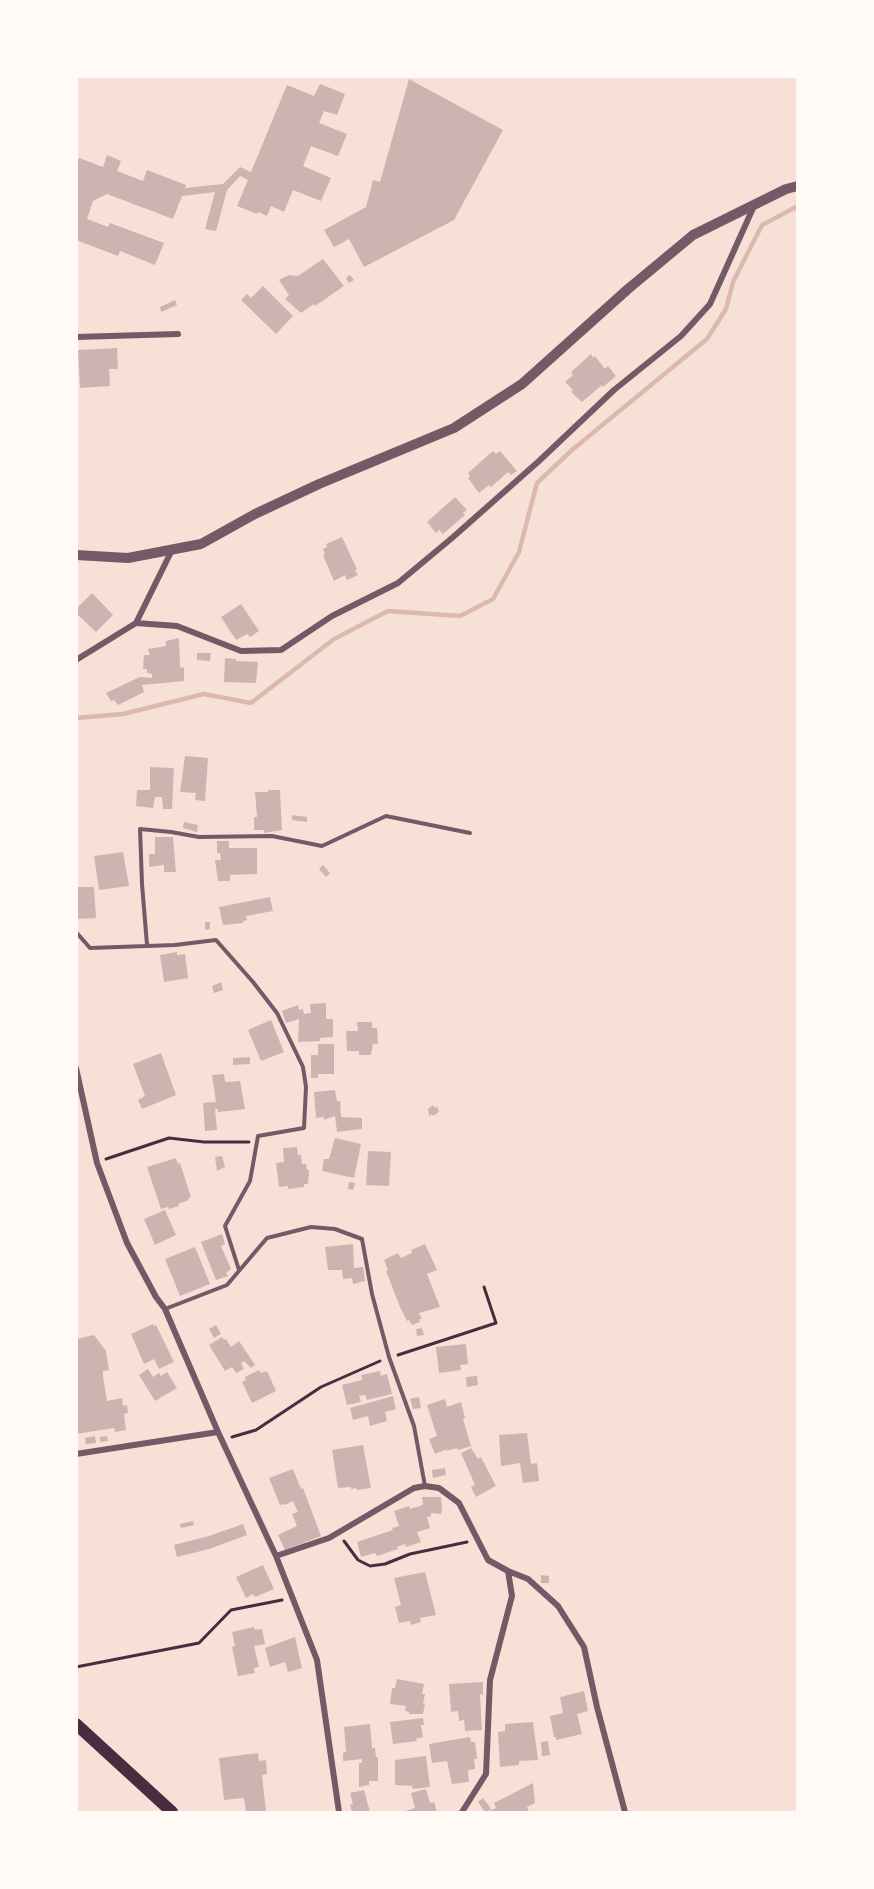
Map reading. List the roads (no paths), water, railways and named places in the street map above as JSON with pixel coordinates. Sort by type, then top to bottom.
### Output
[{"type":"main road","points":[[76,1724],[172,1812]]},
{"type":"street","points":[[76,555],[129,558],[201,544],[255,514],[320,484],[454,428],[522,384],[628,289],[693,235],[786,189],[798,186]]},
{"type":"street","points":[[135,622],[177,626],[241,651],[281,650],[332,616],[398,583],[522,476],[614,390],[681,336],[710,304],[756,203]]},
{"type":"street","points":[[76,337],[178,334]]},
{"type":"street","points":[[76,660],[135,622],[172,549]]},
{"type":"street","points":[[76,1068],[97,1163],[128,1243],[156,1297],[165,1309],[218,1432],[276,1556],[317,1660],[339,1812]]},
{"type":"street","points":[[76,1454],[218,1432]]},
{"type":"street","points":[[276,1556],[329,1538],[414,1488],[425,1486],[439,1488],[459,1503],[488,1560],[528,1579],[558,1605],[584,1647],[597,1707],[625,1812]]},
{"type":"street","points":[[462,1812],[486,1774],[490,1680],[512,1596],[508,1571]]},
{"type":"lane","points":[[147,945],[140,830],[199,837],[272,836],[322,846],[386,816],[471,833]]},
{"type":"lane","points":[[76,932],[90,948],[175,945],[216,940],[277,1013],[303,1067],[306,1087],[304,1128],[258,1136],[250,1181],[225,1226],[239,1270]]},
{"type":"lane","points":[[165,1309],[227,1285],[267,1238],[311,1227],[335,1229],[362,1239],[372,1294],[389,1357],[414,1426],[425,1486]]},
{"type":"waterway","points":[[76,718],[123,714],[204,694],[251,703],[334,639],[388,611],[460,616],[493,599],[519,552],[537,483],[572,450],[707,339],[726,309],[733,282],[762,225],[798,206]]}]
